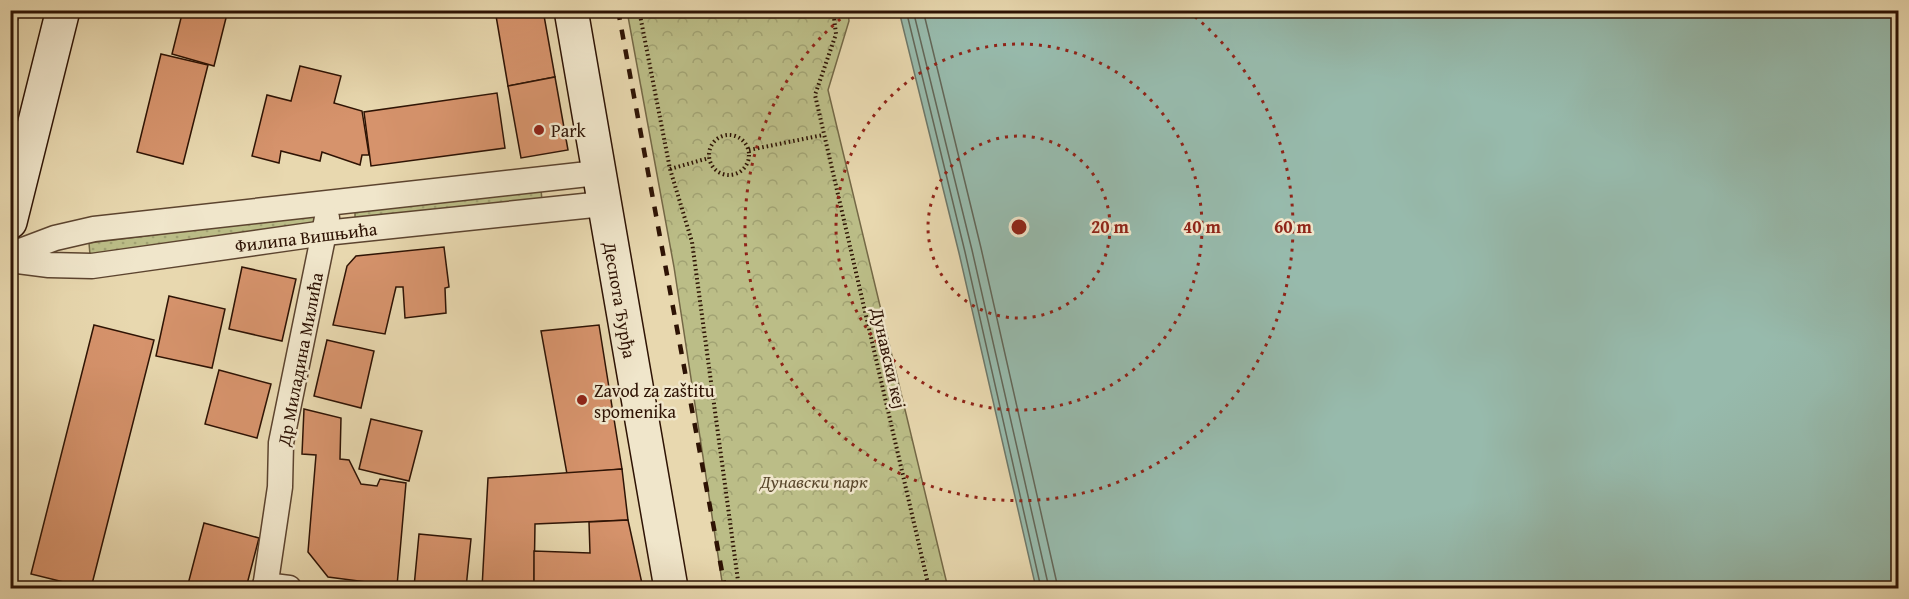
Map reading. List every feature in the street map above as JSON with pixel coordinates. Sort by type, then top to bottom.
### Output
[{"type":"street","points":[[10,222],[63,10]]},
{"type":"street","name":"Деспота Ђурђа","points":[[571,10],[597,173],[671,588]]},
{"type":"street","name":"Филипа Вишњића","points":[[10,255],[55,238],[94,229],[597,173]]},
{"type":"street","name":"Др Миладина Милића","points":[[265,587],[280,487],[281,442],[326,233],[329,204]]},
{"type":"street","name":"Филипа Вишњића","points":[[10,260],[49,265],[92,266],[326,233],[603,204]]},
{"type":"street","points":[[265,587],[290,588]]},
{"type":"path","points":[[639,10],[670,169],[692,242],[739,588]]},
{"type":"path","name":"Дунавски кеј","points":[[832,10],[836,34],[815,95],[928,588]]},
{"type":"path","points":[[729,135],[742,139],[749,150],[748,163],[740,172],[733,175],[721,173],[709,158],[716,140],[729,135]]},
{"type":"path","points":[[749,150],[823,135]]},
{"type":"path","points":[[670,169],[709,158]]},
{"type":"green space","name":"Дунавски парк","points":[[627,11],[848,11],[849,21],[828,90],[948,588],[723,588],[674,267]]},
{"type":"green space","points":[[541,189],[542,201],[355,220],[355,210]]},
{"type":"green space","points":[[320,214],[320,225],[90,255],[89,243]]},
{"type":"water","points":[[899,11],[1898,11],[1898,588],[1036,588],[959,253]]},
{"type":"building","points":[[10,10],[20,10],[13,39],[10,38]]},
{"type":"building","points":[[183,10],[228,10],[214,66],[172,54]]},
{"type":"building","points":[[495,10],[543,10],[555,77],[508,86]]},
{"type":"building","points":[[161,54],[208,65],[183,164],[137,152]]},
{"type":"building","points":[[300,66],[341,76],[334,103],[362,111],[369,155],[362,155],[360,165],[322,152],[320,161],[281,151],[279,163],[252,156],[267,95],[291,101]]},
{"type":"building","points":[[555,77],[568,150],[521,158],[508,86]]},
{"type":"building","points":[[497,93],[505,148],[371,166],[364,112]]},
{"type":"building","points":[[444,247],[449,287],[445,288],[446,313],[405,318],[403,287],[396,287],[385,334],[333,325],[347,266],[356,256]]},
{"type":"building","points":[[242,267],[296,279],[282,341],[229,329]]},
{"type":"building","points":[[169,296],[225,309],[212,368],[156,356]]},
{"type":"building","points":[[94,325],[154,340],[91,588],[88,588],[31,574]]},
{"type":"building","name":"Zavod za zaštitu spomenika","points":[[599,325],[622,469],[567,474],[541,331]]},
{"type":"building","points":[[327,340],[374,351],[361,408],[314,396]]},
{"type":"building","points":[[219,370],[271,384],[257,438],[205,424]]},
{"type":"building","points":[[304,409],[341,418],[340,459],[349,460],[361,484],[377,486],[380,479],[406,483],[397,586],[328,577],[308,552],[316,455],[302,454]]},
{"type":"building","points":[[371,419],[422,431],[409,481],[359,469]]},
{"type":"building","points":[[622,469],[628,520],[535,524],[534,588],[482,588],[488,478]]},
{"type":"building","points":[[628,520],[643,588],[534,588],[534,551],[590,553],[589,522]]},
{"type":"building","points":[[204,523],[259,538],[246,588],[187,588]]},
{"type":"building","points":[[419,534],[471,539],[466,588],[414,587]]},
{"type":"railway","points":[[618,10],[725,588]]},
{"type":"place","name":"Park","points":[[539,130]]},
{"type":"place","name":"Zavod za zaštitu spomenika","points":[[582,400]]}]
